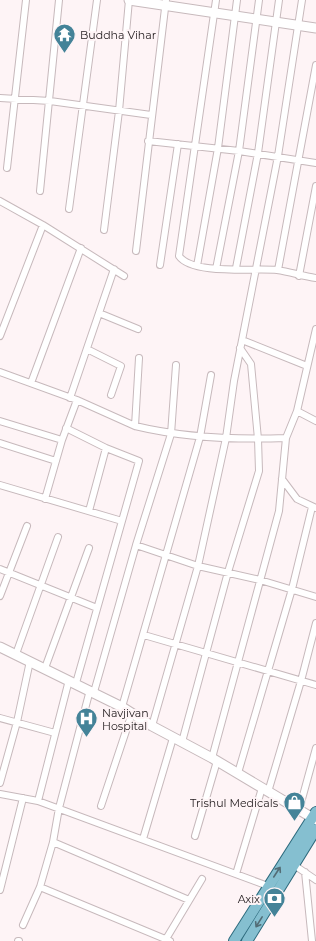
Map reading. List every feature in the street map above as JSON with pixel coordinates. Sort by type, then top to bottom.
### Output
[{"type":"main road","points":[[129,0],[166,3],[213,14],[316,28]]},
{"type":"main road","points":[[0,647],[73,681],[122,707],[152,726],[238,773],[299,810],[315,817],[268,886],[234,941]]},
{"type":"main road","points":[[247,941],[316,829]]},
{"type":"street","points":[[7,168],[26,0]]},
{"type":"street","points":[[40,191],[60,0]]},
{"type":"street","points":[[69,209],[97,0]]},
{"type":"street","points":[[104,230],[119,111],[129,0]]},
{"type":"street","points":[[216,0],[196,146],[178,252],[181,260],[197,266],[216,269],[236,268],[278,270],[299,276],[316,278]]},
{"type":"street","points":[[197,266],[218,148],[237,0]]},
{"type":"street","points":[[216,269],[239,151],[256,20],[260,0]]},
{"type":"street","points":[[236,268],[258,153],[279,0]]},
{"type":"street","points":[[152,726],[198,566],[226,438],[240,348],[278,156],[302,0]]},
{"type":"street","points":[[136,251],[148,141],[166,3]]},
{"type":"street","points":[[278,270],[316,65]]},
{"type":"street","points":[[0,98],[50,102],[152,115]]},
{"type":"street","points":[[148,141],[258,153],[316,163]]},
{"type":"street","points":[[160,265],[178,144]]},
{"type":"street","points":[[299,276],[316,186]]},
{"type":"street","points":[[0,201],[43,225],[124,276]]},
{"type":"street","points":[[0,336],[43,225]]},
{"type":"street","points":[[31,383],[81,248]]},
{"type":"street","points":[[70,398],[114,269]]},
{"type":"street","points":[[99,313],[138,329]]},
{"type":"street","points":[[195,836],[215,760],[236,662],[279,511],[286,438],[297,411],[316,329]]},
{"type":"street","points":[[242,340],[308,366]]},
{"type":"street","points":[[143,839],[178,740],[259,471],[258,439],[251,364],[240,348]]},
{"type":"street","points":[[87,349],[121,366],[111,395]]},
{"type":"street","points":[[135,426],[139,358]]},
{"type":"street","points":[[23,925],[40,887],[53,842],[59,808],[92,691],[171,434],[176,365]]},
{"type":"street","points":[[0,372],[77,400],[135,426],[171,434],[226,438],[286,438]]},
{"type":"street","points":[[122,707],[144,635],[165,555],[200,436],[211,375]]},
{"type":"street","points":[[45,499],[62,440],[77,400]]},
{"type":"street","points":[[297,411],[316,421]]},
{"type":"street","points":[[0,422],[62,440]]},
{"type":"street","points":[[38,800],[55,733],[97,608],[139,461],[106,448],[66,428]]},
{"type":"street","points":[[0,443],[56,461]]},
{"type":"street","points":[[89,511],[106,448]]},
{"type":"street","points":[[238,773],[292,589],[314,507],[297,499],[282,478]]},
{"type":"street","points":[[0,485],[122,521]]},
{"type":"street","points":[[0,596],[27,526]]},
{"type":"street","points":[[16,654],[58,537]]},
{"type":"street","points":[[136,545],[198,566],[260,580],[316,597]]},
{"type":"street","points":[[45,668],[88,548]]},
{"type":"street","points":[[0,568],[97,608]]},
{"type":"street","points":[[236,874],[301,681],[316,623]]},
{"type":"street","points":[[144,635],[316,685]]},
{"type":"street","points":[[0,783],[17,722],[30,661]]},
{"type":"street","points":[[101,806],[132,713]]},
{"type":"street","points":[[0,718],[55,733]]},
{"type":"street","points":[[299,810],[316,748]]},
{"type":"street","points":[[0,794],[38,800],[268,886]]},
{"type":"street","points":[[0,890],[23,798]]},
{"type":"street","points":[[53,842],[189,900]]},
{"type":"street","points":[[294,865],[316,880]]},
{"type":"street","points":[[305,872],[312,941]]},
{"type":"street","points":[[40,887],[168,940],[202,879]]},
{"type":"place","name":"Buddha Vihar","points":[[65,54]]},
{"type":"place","name":"Navjivan Hospital","points":[[87,738]]},
{"type":"place","name":"Trishul Medicals","points":[[294,822]]},
{"type":"place","name":"Axix","points":[[275,918]]}]
